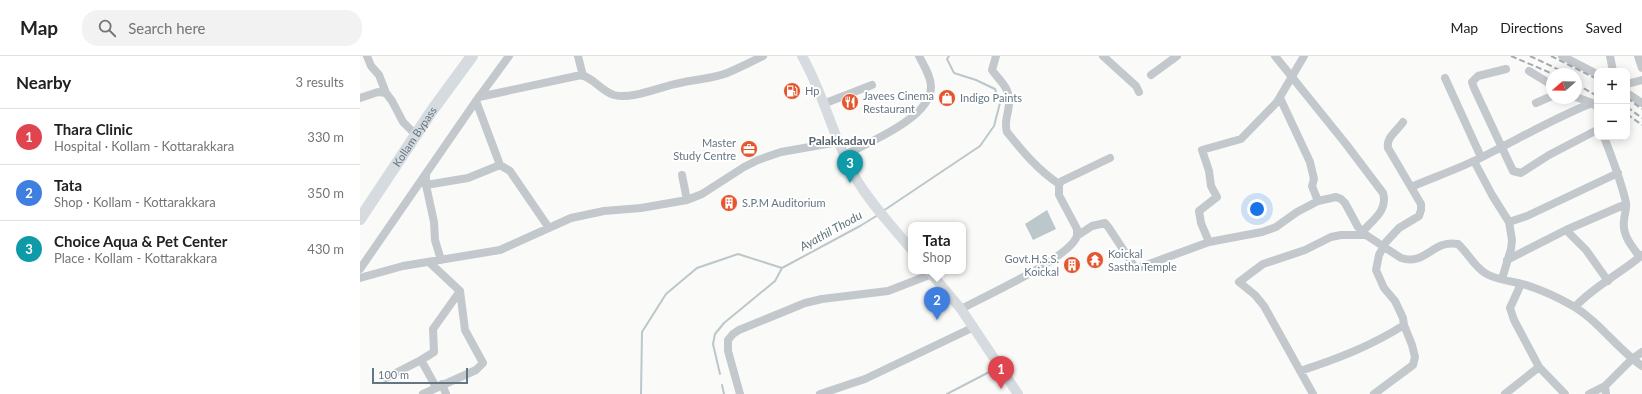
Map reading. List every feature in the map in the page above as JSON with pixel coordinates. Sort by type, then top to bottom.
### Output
[{"type":"highway","name":"Kollam Bypass","points":[[360,219],[416,135],[472,56]]},
{"type":"main road","points":[[802,56],[854,176],[868,197],[908,246]]},
{"type":"main road","points":[[931,274],[961,309],[1018,394]]},
{"type":"street","points":[[367,56],[371,66],[379,75],[386,93],[404,122],[416,135]]},
{"type":"street","points":[[360,268],[509,56]]},
{"type":"street","points":[[578,56],[583,76]]},
{"type":"street","points":[[478,99],[564,78],[583,76],[587,77],[614,95],[626,96],[680,82],[714,77],[728,73],[763,56]]},
{"type":"street","points":[[844,155],[891,132],[909,120],[922,107],[928,99],[931,88],[928,73],[919,56]]},
{"type":"street","points":[[996,56],[992,70],[1003,82],[1010,99],[1005,127],[1034,164],[1043,173],[1059,184]]},
{"type":"street","points":[[1104,56],[1136,86],[1139,92]]},
{"type":"street","points":[[1275,56],[1383,192],[1385,200],[1383,208],[1364,233],[1331,237],[1305,250],[1263,264],[1239,282],[1255,295],[1264,306],[1313,394]]},
{"type":"street","points":[[1209,242],[1201,223],[1199,210],[1217,197],[1211,186],[1209,171],[1202,150],[1241,139],[1280,98],[1291,76],[1304,56]]},
{"type":"street","points":[[1562,56],[1594,72]]},
{"type":"street","points":[[1638,56],[1642,68]]},
{"type":"street","points":[[1150,75],[1173,57]]},
{"type":"street","points":[[1612,57],[1614,68]]},
{"type":"street","points":[[1506,69],[1478,76],[1472,82],[1513,171],[1521,173],[1549,155],[1594,132]]},
{"type":"street","points":[[1529,71],[1546,81]]},
{"type":"street","points":[[1445,78],[1492,195],[1509,222],[1512,240],[1502,279]]},
{"type":"street","points":[[1630,83],[1642,80]]},
{"type":"street","points":[[823,104],[872,85]]},
{"type":"street","points":[[360,98],[378,92],[386,93]]},
{"type":"street","points":[[1630,95],[1642,103]]},
{"type":"street","points":[[1280,98],[1310,162],[1314,179],[1312,186],[1318,201]]},
{"type":"street","points":[[1536,102],[1546,98]]},
{"type":"street","points":[[478,99],[500,164],[510,171],[548,228]]},
{"type":"street","points":[[1582,100],[1594,105]]},
{"type":"street","points":[[1411,187],[1478,159],[1534,131],[1560,116],[1594,105]]},
{"type":"street","points":[[1374,394],[1415,362],[1412,345],[1404,325],[1403,318],[1395,301],[1384,288],[1376,270],[1379,255],[1386,242],[1399,228],[1419,216],[1421,210],[1421,204],[1393,159],[1387,143],[1389,138],[1397,132],[1403,122]]},
{"type":"street","points":[[1575,307],[1589,292],[1608,281],[1641,256],[1631,246],[1624,228],[1626,204],[1618,173],[1605,140]]},
{"type":"street","points":[[360,278],[403,266],[500,250],[571,218],[604,211],[641,208],[687,200],[702,194],[758,160],[781,152],[838,142]]},
{"type":"street","points":[[1059,184],[1062,181],[1110,158]]},
{"type":"street","points":[[426,185],[468,178],[500,164]]},
{"type":"street","points":[[1509,222],[1527,216],[1618,173]]},
{"type":"street","points":[[426,174],[426,185],[441,260]]},
{"type":"street","points":[[682,175],[687,200]]},
{"type":"street","points":[[1059,184],[1059,195],[1077,229],[1077,236]]},
{"type":"street","points":[[961,309],[1041,266],[1062,252],[1077,236],[1092,226],[1105,223],[1136,268],[1209,242],[1262,232],[1276,227],[1297,212],[1318,201],[1336,197],[1341,199],[1349,209],[1358,227],[1364,233],[1401,258],[1407,260],[1419,258],[1444,243],[1458,244],[1485,273],[1550,294],[1575,307],[1592,319],[1632,359],[1642,366]]},
{"type":"street","points":[[1507,260],[1566,230],[1626,204]]},
{"type":"street","points":[[1566,230],[1586,250],[1608,281]]},
{"type":"street","points":[[423,394],[476,370],[483,363],[465,330],[460,291],[430,262]]},
{"type":"street","points":[[740,394],[728,352],[728,340],[733,334],[755,323],[805,303],[822,299],[888,291],[928,274]]},
{"type":"street","points":[[1521,284],[1511,304],[1512,313],[1517,327],[1539,367],[1565,394]]},
{"type":"street","points":[[386,378],[434,352],[433,329],[460,291]]},
{"type":"street","points":[[1300,371],[1356,352],[1384,338],[1404,325]]},
{"type":"street","points":[[820,394],[865,379],[974,327]]},
{"type":"street","points":[[1589,394],[1606,390],[1632,359],[1642,352]]},
{"type":"street","points":[[421,360],[446,394]]},
{"type":"street","points":[[1505,394],[1539,367]]},
{"type":"shaded area","points":[[1047,210],[1056,229],[1033,240],[1025,224]]},
{"type":"waterway","name":"Ayathil Thodu","points":[[883,211],[980,146],[994,126],[1000,103],[995,89],[976,80],[954,73],[947,59],[949,56]]},
{"type":"waterway","name":"Ayathil Thodu","points":[[641,394],[642,332],[666,294],[697,268],[738,254],[782,268],[878,215]]},
{"type":"waterway","points":[[720,374],[713,344],[715,334],[724,323],[775,281],[782,268]]},
{"type":"waterway","points":[[947,394],[995,369]]},
{"type":"waterway","points":[[722,385],[724,394]]},
{"type":"railway","points":[[1511,56],[1546,71]]},
{"type":"railway","points":[[1530,56],[1555,68]]},
{"type":"railway","points":[[1551,56],[1594,78]]},
{"type":"railway","points":[[1582,87],[1594,94]]},
{"type":"railway","points":[[1630,100],[1642,109]]},
{"type":"railway","points":[[1630,109],[1642,118]]},
{"type":"railway","points":[[1630,116],[1642,125]]},
{"type":"place","name":"Hp","points":[[792,91]]},
{"type":"place","name":"Indigo Paints","points":[[947,98]]},
{"type":"place","name":"Javees Cinema Restaurant","points":[[850,102]]},
{"type":"place","name":"Master Study Centre","points":[[749,149]]},
{"type":"place","name":"Choice Aqua & Pet Center","points":[[850,183]]},
{"type":"place","name":"S.P.M Auditorium","points":[[729,203]]},
{"type":"place","name":"Koickal Sastha Temple","points":[[1095,260]]},
{"type":"place","name":"Govt.H.S.S. Koickal","points":[[1072,265]]},
{"type":"place","name":"Tata","points":[[937,320]]},
{"type":"place","name":"Thara Clinic","points":[[1001,389]]},
{"type":"district","name":"Palakkadavu","points":[[842,141]]}]
